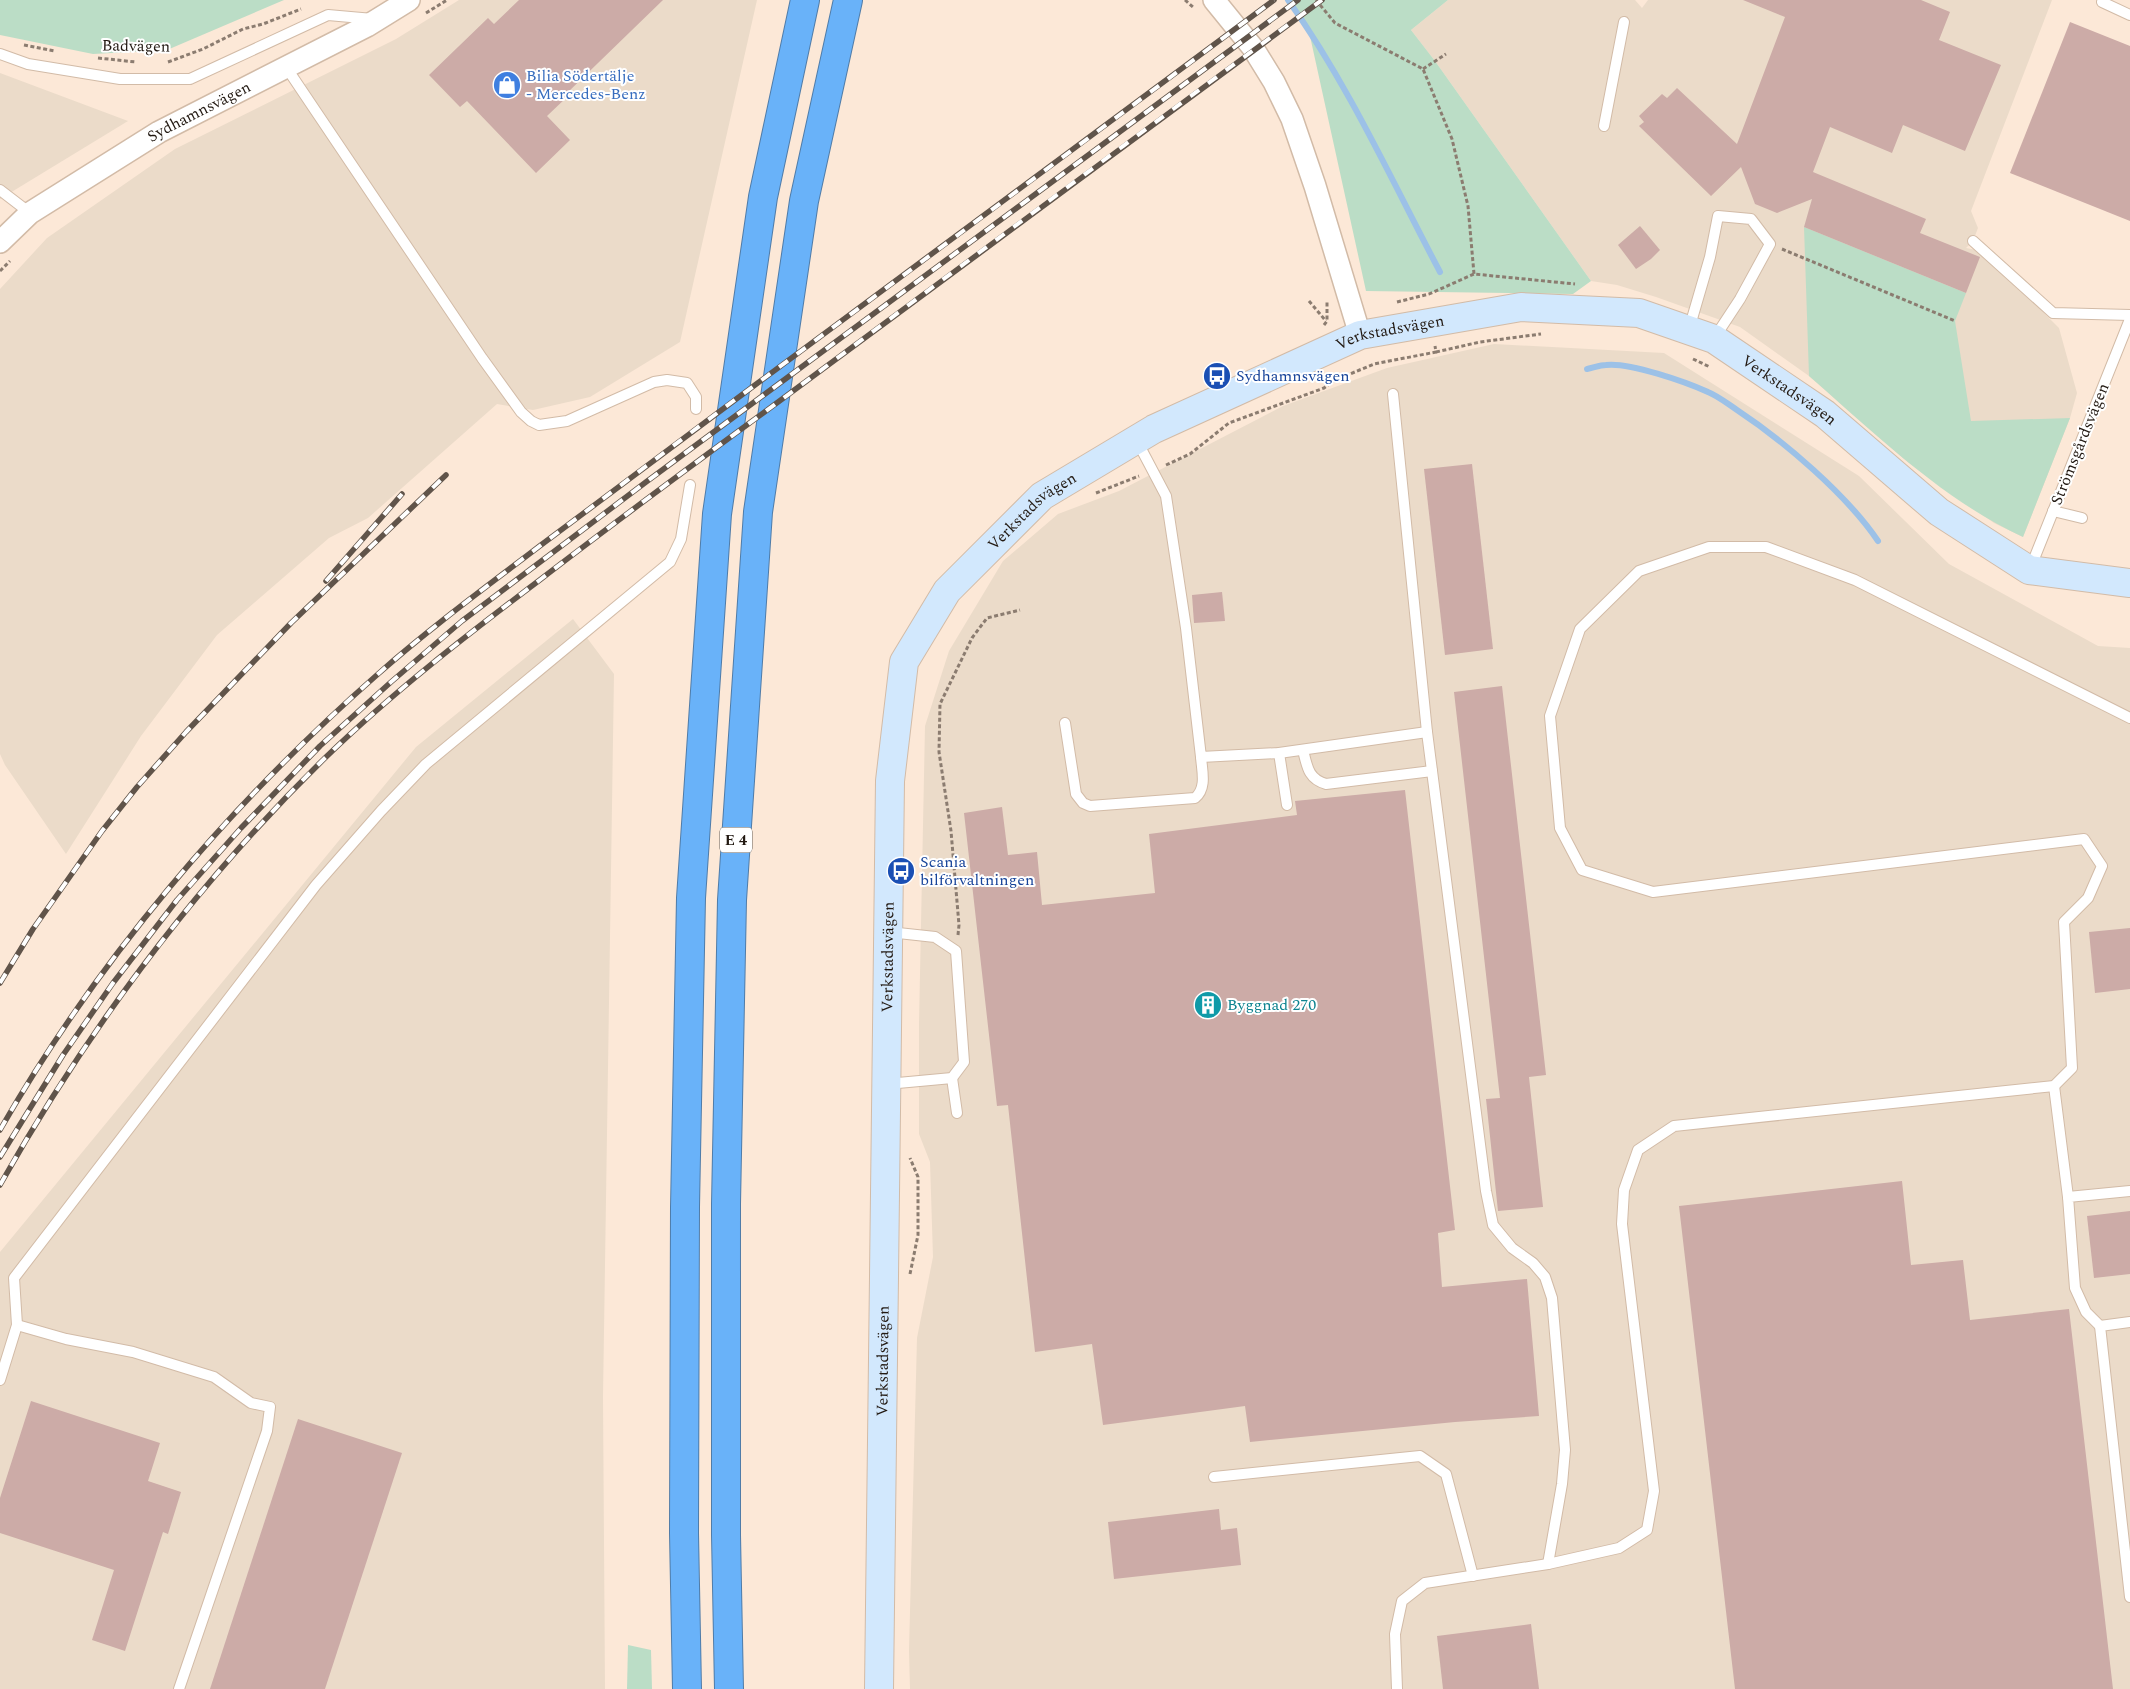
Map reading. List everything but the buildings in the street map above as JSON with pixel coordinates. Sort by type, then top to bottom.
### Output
[{"type":"highway","name":"E 4","points":[[687,1689],[684,1533],[685,1227],[691,898],[717,514],[763,196],[805,0]]},
{"type":"highway","name":"E 4","points":[[729,1689],[726,1535],[726,1204],[732,920],[758,522],[804,201],[848,0]]},
{"type":"main road","name":"Verkstadsvägen","points":[[879,1689],[890,781],[904,662],[947,591],[1042,496],[1154,429],[1360,335],[1521,307],[1639,314],[1714,339],[1825,414],[1940,512],[2030,570],[2130,583]]},
{"type":"street","name":"Sydhamnsvägen","points":[[0,242],[30,213],[159,132],[376,20],[409,0]]},
{"type":"street","points":[[1207,6],[1253,48],[1274,82],[1292,119],[1315,186],[1360,335]]},
{"type":"lane","points":[[2102,2],[2130,15]]},
{"type":"lane","points":[[0,54],[28,64],[120,79],[190,79],[328,15],[376,20]]},
{"type":"lane","points":[[1604,126],[1624,22]]},
{"type":"lane","points":[[286,67],[482,358],[521,412],[531,421],[540,425],[567,421],[642,387],[667,380],[687,383],[696,397],[696,409]]},
{"type":"lane","points":[[0,190],[30,213]]},
{"type":"lane","points":[[1689,330],[1710,257],[1718,216],[1751,219],[1770,244],[1740,299],[1714,339]]},
{"type":"lane","points":[[1973,241],[2053,313],[2130,315]]},
{"type":"lane","name":"Strömsgårdsvägen","points":[[2030,570],[2130,319]]},
{"type":"lane","points":[[1393,394],[1427,732],[1486,1191],[1492,1225],[1512,1248],[1533,1263],[1545,1277],[1552,1298],[1565,1450],[1562,1484],[1548,1564]]},
{"type":"lane","points":[[1065,723],[1076,794],[1083,803],[1090,806],[1195,798],[1200,794],[1203,787],[1201,757],[1186,628],[1166,496],[1137,440]]},
{"type":"lane","points":[[0,1380],[18,1325],[14,1278],[316,885],[426,764],[670,562],[681,539],[690,485]]},
{"type":"lane","points":[[2053,511],[2082,518]]},
{"type":"lane","points":[[1397,1689],[1395,1634],[1402,1601],[1425,1583],[1548,1564],[1619,1548],[1647,1530],[1654,1491],[1622,1224],[1624,1190],[1638,1150],[1674,1126],[2054,1086],[2072,1068],[2064,922],[2088,898],[2102,866],[2084,839],[1653,892],[1582,870],[1560,828],[1550,716],[1580,629],[1639,572],[1709,547],[1766,547],[1855,580],[2130,718]]},
{"type":"lane","points":[[1201,757],[1279,753],[1427,732]]},
{"type":"lane","points":[[1303,750],[1310,776],[1316,781],[1326,784],[1432,771]]},
{"type":"lane","points":[[1279,753],[1287,805]]},
{"type":"lane","points":[[888,932],[935,937],[956,951],[964,1062],[952,1078],[957,1114]]},
{"type":"lane","points":[[886,1084],[952,1078]]},
{"type":"lane","points":[[2054,1086],[2068,1197],[2075,1288],[2086,1312],[2100,1326],[2130,1597]]},
{"type":"lane","points":[[2068,1197],[2130,1191]]},
{"type":"lane","points":[[2100,1326],[2130,1322]]},
{"type":"lane","points":[[18,1325],[66,1339],[133,1352],[214,1377],[251,1403],[270,1407],[267,1431],[179,1689]]},
{"type":"lane","points":[[1214,1477],[1420,1456],[1446,1474],[1473,1576]]},
{"type":"path","points":[[1185,0],[1207,6]]},
{"type":"path","points":[[1316,0],[1335,23],[1423,69],[1452,139],[1468,206],[1474,274]]},
{"type":"path","name":"Badvägen","points":[[162,62],[170,62],[243,29],[262,24],[304,7]]},
{"type":"path","points":[[21,44],[56,51]]},
{"type":"path","points":[[1423,69],[1446,54]]},
{"type":"path","name":"Badvägen","points":[[92,58],[138,62]]},
{"type":"path","points":[[1770,244],[1954,321]]},
{"type":"path","points":[[1088,496],[1190,454],[1229,423],[1324,388],[1333,382],[1317,339],[1327,321],[1328,294]]},
{"type":"path","points":[[1309,301],[1327,321]]},
{"type":"path","points":[[1436,352],[1480,342],[1550,334]]},
{"type":"path","points":[[1688,357],[1714,369]]},
{"type":"path","points":[[956,951],[959,925],[951,831],[939,752],[940,704],[972,638],[987,618],[1020,610]]},
{"type":"path","points":[[908,1152],[918,1177],[918,1235],[909,1280]]},
{"type":"shaded area","points":[[459,0],[757,0],[680,342],[590,397],[533,410],[497,404],[368,518],[329,538],[217,635],[141,736],[66,854],[5,765],[0,754],[0,289],[47,238],[175,149],[396,39]]},
{"type":"shaded area","points":[[1448,0],[1635,0],[1642,8],[1648,0],[2052,0],[1971,211],[1978,228],[1973,241],[1966,248],[1982,251],[2059,328],[2077,393],[2070,418],[2023,537],[1994,523],[1904,459],[1809,376],[1740,327],[1656,297],[1617,285],[1591,281],[1411,30]]},
{"type":"shaded area","points":[[0,73],[128,121],[0,199]]},
{"type":"shaded area","points":[[1494,344],[1664,353],[1859,476],[1949,564],[2098,646],[2130,648],[2130,1689],[910,1689],[909,1651],[917,1338],[933,1257],[930,1162],[919,1134],[919,1024],[925,726],[949,651],[1003,561],[1058,514],[1119,491],[1283,406],[1387,368]]},
{"type":"shaded area","points":[[573,619],[614,674],[603,1397],[605,1689],[0,1689],[0,1252],[416,747]]},
{"type":"green space","points":[[0,0],[284,0],[167,50],[93,54],[0,35]]},
{"type":"green space","points":[[1288,0],[1448,0],[1411,30],[1591,281],[1573,294],[1366,291],[1308,27]]},
{"type":"green space","points":[[1804,227],[1966,293],[1955,321],[1971,421],[2070,418],[2023,537],[1965,505],[1937,485],[1884,442],[1809,376]]},
{"type":"green space","points":[[628,1645],[651,1650],[652,1689],[627,1689]]},
{"type":"waterway","points":[[1288,0],[1310,32],[1350,99],[1440,272]]},
{"type":"waterway","points":[[1587,369],[1604,365],[1629,367],[1672,378],[1715,396],[1774,437],[1814,470],[1850,505],[1878,541]]},
{"type":"railway","points":[[0,1130],[38,1067],[80,1005],[170,887],[219,830],[270,776],[378,674],[438,624],[541,545],[1274,0]]},
{"type":"railway","points":[[0,1157],[63,1055],[113,983],[177,900],[241,828],[320,746],[391,682],[462,621],[646,482],[1298,0]]},
{"type":"railway","points":[[0,1185],[34,1127],[108,1014],[189,907],[279,805],[351,733],[458,643],[604,531],[1322,0]]},
{"type":"railway","points":[[0,983],[33,929],[102,831],[137,787],[186,732],[291,623],[446,475]]},
{"type":"railway","points":[[326,581],[402,494]]},
{"type":"place","name":"Bilia Södertälje - Mercedes-Benz","points":[[507,85]]},
{"type":"place","name":"Sydhamnsvägen","points":[[1217,376]]},
{"type":"place","name":"Scania bilförvaltningen","points":[[901,871]]},
{"type":"place","name":"Byggnad 270","points":[[1208,1005]]}]
